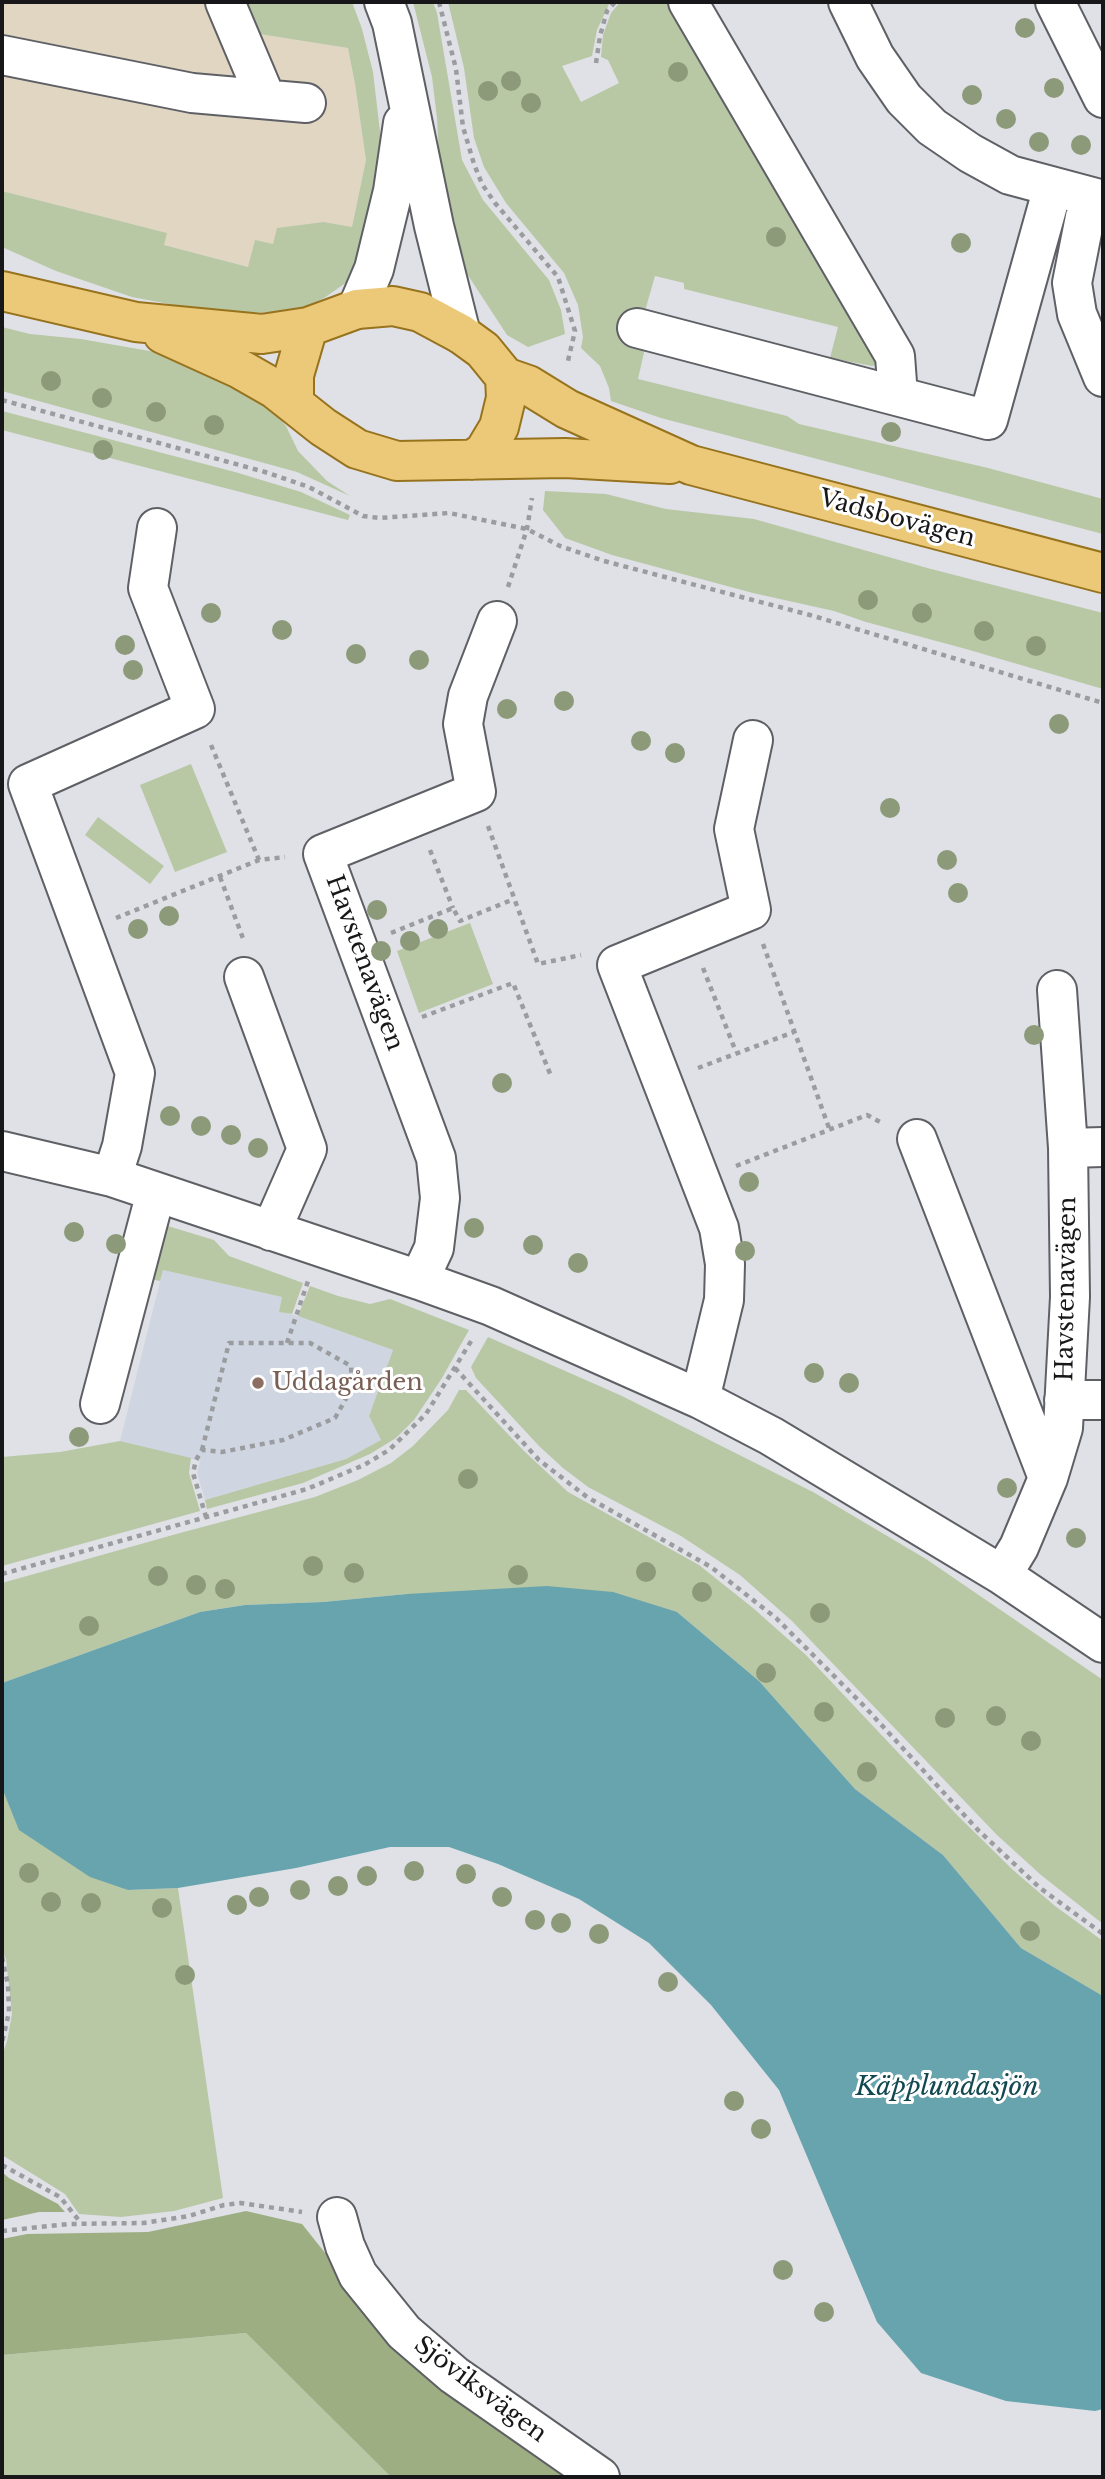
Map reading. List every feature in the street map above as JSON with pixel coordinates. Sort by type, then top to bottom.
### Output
[{"type":"main road","name":"Vadsbovägen","points":[[2,291],[136,322],[262,334],[308,327],[357,309],[393,306],[420,312],[461,334],[483,350],[505,377],[527,385],[567,409],[691,465],[1103,573]]},
{"type":"main road","name":"Vadsbovägen","points":[[136,322],[240,369],[294,403],[323,427],[357,449],[397,461],[565,458],[691,465]]},
{"type":"main road","points":[[294,403],[294,375],[308,327]]},
{"type":"main road","points":[[472,460],[484,452],[499,427],[506,398],[505,377]]},
{"type":"street","points":[[225,2],[266,99]]},
{"type":"street","points":[[384,2],[392,23],[434,226],[461,334]]},
{"type":"street","points":[[688,2],[895,356],[898,396]]},
{"type":"street","points":[[848,2],[875,57],[904,99],[932,127],[970,153],[1010,175],[1098,199],[1085,217],[1072,283],[1077,314],[1103,377]]},
{"type":"street","points":[[1055,2],[1103,98]]},
{"type":"street","points":[[2,55],[192,93],[306,103]]},
{"type":"street","points":[[357,309],[374,269],[393,191],[407,100]]},
{"type":"street","points":[[637,328],[988,420],[1053,187]]},
{"type":"street","points":[[112,1177],[122,1146],[135,1073],[28,784],[195,709],[148,588],[158,528]]},
{"type":"street","points":[[476,792],[463,724],[468,696],[502,606]]},
{"type":"street","points":[[700,1399],[724,1300],[725,1264],[719,1228],[617,965],[751,910],[734,830],[753,740]]},
{"type":"street","name":"Havstenavägen","points":[[419,1280],[434,1248],[440,1198],[436,1158],[324,854],[476,792]]},
{"type":"street","points":[[244,976],[307,1149],[271,1231]]},
{"type":"street","name":"Havstenavägen","points":[[1002,1575],[1018,1547],[1048,1478],[1063,1428],[1070,1297],[1086,1148],[1057,990]]},
{"type":"street","points":[[917,1139],[1048,1478]]},
{"type":"street","points":[[2,1151],[112,1177],[419,1280],[491,1306],[700,1399],[771,1436],[1002,1575],[1103,1643]]},
{"type":"street","points":[[100,1404],[156,1192]]},
{"type":"street","points":[[1065,1400],[1103,1400]]},
{"type":"street","name":"Sjöviksvägen","points":[[337,2217],[345,2246],[358,2275],[404,2332],[454,2375],[600,2477]]},
{"type":"path","points":[[439,2],[456,69],[467,145],[482,184],[558,277],[575,331],[565,376]]},
{"type":"path","points":[[596,63],[607,11],[615,2]]},
{"type":"path","points":[[2,400],[265,472],[309,487],[363,516],[380,518],[449,513],[527,529],[560,545],[604,561],[810,615],[1103,703]]},
{"type":"path","points":[[502,606],[527,529],[534,489]]},
{"type":"path","points":[[82,931],[259,860],[195,709]]},
{"type":"path","points":[[476,792],[538,964],[593,952],[617,965]]},
{"type":"path","points":[[417,816],[460,921],[514,899]]},
{"type":"path","points":[[220,877],[255,969],[244,976]]},
{"type":"path","points":[[357,946],[453,908]]},
{"type":"path","points":[[751,910],[829,1128]]},
{"type":"path","points":[[690,935],[736,1052]]},
{"type":"path","points":[[388,1030],[513,982],[551,1076]]},
{"type":"path","points":[[662,1083],[736,1052],[794,1032]]},
{"type":"path","points":[[700,1181],[867,1115],[917,1139]]},
{"type":"path","points":[[287,1343],[309,1278]]},
{"type":"path","points":[[2,1574],[307,1489],[337,1478],[372,1460],[389,1450],[426,1414],[478,1328]]},
{"type":"path","points":[[202,1450],[222,1452],[283,1440],[335,1418],[352,1388],[351,1366],[310,1343],[229,1343],[202,1450],[193,1473],[206,1517]]},
{"type":"path","points":[[455,1368],[538,1460],[587,1497],[711,1567],[776,1618],[865,1707],[978,1830],[1040,1888],[1103,1934]]},
{"type":"path","points":[[2,1957],[8,1985],[9,2012],[2,2043]]},
{"type":"path","points":[[2,2165],[60,2197],[81,2224]]},
{"type":"path","points":[[2,2231],[81,2224],[144,2223],[190,2216],[224,2205],[242,2203],[337,2217]]},
{"type":"shaded area","points":[[2,2],[233,2],[248,32],[348,48],[366,160],[352,227],[324,222],[273,244],[248,267],[164,245],[166,233],[2,191]]},
{"type":"shaded area","name":"Uddagården","points":[[163,1270],[283,1297],[280,1312],[393,1350],[369,1416],[381,1440],[346,1459],[205,1500],[197,1473],[200,1461],[120,1441]]},
{"type":"green space","points":[[233,2],[352,2],[373,72],[381,140],[373,225],[365,254],[347,282],[302,309],[280,313],[205,311],[132,297],[56,271],[2,247],[2,191],[167,233],[164,245],[248,267],[255,240],[273,244],[277,228],[324,222],[352,227],[366,160],[348,48],[247,32]]},
{"type":"green space","points":[[413,2],[433,2],[437,13],[462,160],[483,200],[549,280],[561,310],[565,334],[528,347],[507,335],[460,263],[441,197],[432,77]]},
{"type":"green space","points":[[448,2],[610,2],[597,30],[592,56],[562,66],[581,102],[619,83],[608,60],[601,57],[603,35],[611,13],[620,2],[679,2],[884,363],[872,366],[830,358],[838,327],[684,289],[684,283],[655,276],[635,346],[645,348],[638,379],[787,416],[799,424],[988,468],[1103,499],[1103,534],[661,418],[611,401],[600,366],[581,348],[583,337],[578,305],[564,273],[506,203],[484,167],[474,138],[464,68]]},
{"type":"green space","points":[[2,327],[30,334],[81,339],[155,352],[220,376],[265,403],[286,426],[298,451],[327,481],[350,496],[297,472],[2,391]]},
{"type":"green space","points":[[2,411],[235,472],[301,492],[350,515],[348,520],[2,430]]},
{"type":"green space","points":[[545,491],[606,494],[666,509],[754,519],[931,569],[1103,613],[1103,689],[834,611],[753,593],[612,555],[565,538],[543,510]]},
{"type":"green space","points":[[191,764],[227,852],[175,872],[140,785]]},
{"type":"green space","points":[[98,817],[164,866],[150,884],[85,835]]},
{"type":"green space","points":[[470,923],[493,984],[419,1013],[397,951]]},
{"type":"green space","points":[[161,1224],[214,1240],[229,1256],[303,1283],[292,1314],[279,1312],[282,1297],[163,1270],[160,1281],[146,1278]]},
{"type":"green space","points":[[310,1286],[370,1304],[390,1299],[469,1330],[414,1420],[396,1438],[370,1454],[303,1483],[207,1509],[205,1500],[346,1459],[381,1440],[369,1416],[393,1350],[298,1316]]},
{"type":"green space","points":[[488,1337],[622,1396],[813,1492],[926,1559],[1103,1680],[1103,1924],[1041,1875],[997,1835],[792,1621],[740,1575],[681,1536],[588,1487],[539,1446],[476,1378],[471,1367]]},
{"type":"green space","points":[[459,1390],[466,1390],[524,1451],[568,1492],[699,1565],[806,1655],[958,1816],[1013,1870],[1055,1906],[1103,1941],[1103,1996],[1021,1948],[943,1855],[855,1789],[759,1681],[677,1612],[407,1594],[323,1602],[245,1605],[200,1612],[2,1683],[2,1583],[315,1497],[358,1480],[391,1463],[413,1446],[448,1410]]},
{"type":"green space","points":[[120,1441],[191,1458],[189,1473],[200,1511],[2,1566],[2,1457],[60,1452]]},
{"type":"green space","points":[[2,1788],[20,1830],[128,1890],[178,1888],[223,2198],[174,2211],[121,2217],[79,2214],[65,2194],[2,2155],[2,2056],[12,2014],[6,1959],[2,1951]]},
{"type":"green space","points":[[2,2172],[58,2204],[65,2212],[39,2212],[2,2220]]},
{"type":"green space","points":[[246,2211],[302,2224],[369,2308],[582,2477],[391,2477],[246,2333],[2,2355],[2,2239],[27,2234],[148,2232]]},
{"type":"green space","points":[[246,2333],[391,2477],[2,2477],[2,2355]]},
{"type":"water","name":"Käpplundasjön","points":[[547,1586],[613,1592],[677,1612],[759,1681],[855,1789],[943,1855],[1021,1948],[1103,1996],[1103,2409],[1095,2411],[1006,2401],[921,2373],[877,2322],[779,2090],[711,2005],[649,1943],[579,1899],[498,1864],[449,1847],[390,1847],[296,1868],[178,1888],[128,1890],[90,1877],[19,1830],[2,1788],[2,1683],[200,1612],[245,1605]]},
{"type":"place","name":"Uddagården","points":[[258,1383]]}]
